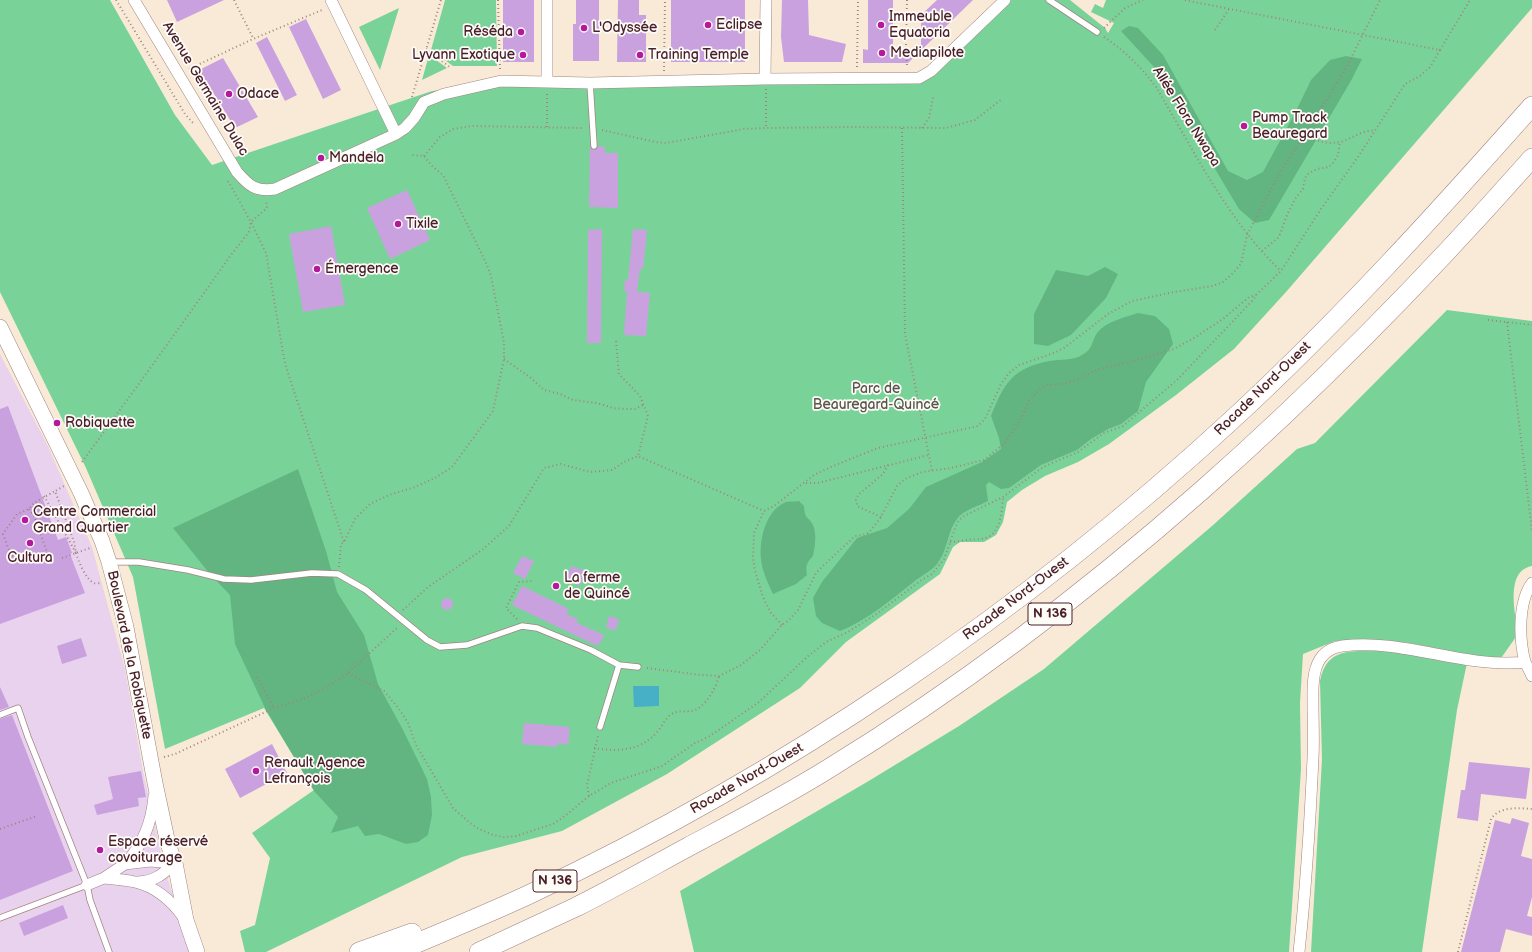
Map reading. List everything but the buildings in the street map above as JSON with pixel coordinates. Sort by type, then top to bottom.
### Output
[{"type":"highway","name":"Rocade Nord-Ouest","points":[[396,952],[529,894],[620,849],[702,805],[802,747],[858,712],[914,674],[1042,580],[1135,506],[1286,369],[1392,260],[1532,106]]},
{"type":"highway","name":"N 136","points":[[479,952],[579,906],[801,785],[919,710],[1017,640],[1113,566],[1266,433],[1414,286],[1532,158]]},
{"type":"highway","points":[[359,952],[422,930],[489,912]]},
{"type":"main road","name":"Boulevard de la Robiquette","points":[[0,328],[81,493],[102,541],[109,562],[126,627],[168,844],[175,863],[186,920],[197,952]]},
{"type":"street","name":"Avenue Germaine Dulac","points":[[134,0],[237,172],[246,182],[260,189]]},
{"type":"street","points":[[547,0],[547,82]]},
{"type":"street","points":[[766,0],[766,79]]},
{"type":"street","points":[[260,189],[275,189],[396,134],[405,128],[414,118],[424,102],[444,94],[501,81],[590,83],[766,79],[919,78],[931,71],[1005,0]]},
{"type":"street","points":[[333,3],[396,134]]},
{"type":"street","points":[[1532,583],[1527,590],[1521,613],[1525,662],[1532,676]]},
{"type":"street","points":[[1299,952],[1308,859],[1313,756],[1313,688],[1315,669],[1322,655],[1332,649],[1341,647],[1379,645],[1407,648],[1484,662],[1508,664],[1525,662]]},
{"type":"street","points":[[87,885],[104,878],[125,864],[138,848],[149,824],[153,810],[156,785]]},
{"type":"street","points":[[125,864],[150,861],[175,863]]},
{"type":"street","points":[[104,878],[148,882],[165,873],[175,863]]},
{"type":"street","points":[[136,882],[165,896],[174,904],[186,920]]},
{"type":"lane","points":[[1049,0],[1098,32]]},
{"type":"lane","points":[[590,83],[594,146]]},
{"type":"lane","points":[[109,562],[139,562],[188,570],[224,580],[251,580],[312,573],[338,574],[366,590],[427,640],[440,647],[467,645],[522,626],[537,628],[556,635],[591,650],[619,665],[638,667]]},
{"type":"lane","points":[[600,727],[619,665]]},
{"type":"lane","points":[[0,715],[18,708],[30,744],[87,885],[90,900],[109,952]]},
{"type":"lane","points":[[0,918],[87,885]]},
{"type":"path","points":[[116,0],[185,114],[197,128]]},
{"type":"path","points":[[234,0],[253,39]]},
{"type":"path","points":[[412,100],[441,0]]},
{"type":"path","points":[[498,0],[501,81]]},
{"type":"path","points":[[662,82],[665,66],[665,0]]},
{"type":"path","points":[[857,79],[858,0]]},
{"type":"path","points":[[907,0],[906,63],[910,78]]},
{"type":"path","points":[[1098,32],[1125,8],[1143,0]]},
{"type":"path","points":[[1184,0],[1440,50]]},
{"type":"path","points":[[782,625],[771,613],[763,597],[755,571],[753,558],[754,533],[764,511],[774,506],[814,475],[878,448],[978,426],[985,419],[1001,384],[1009,373],[1019,365],[1064,348],[1108,314],[1132,301],[1167,293],[1213,286],[1223,282],[1241,264],[1247,235],[1277,178],[1345,70],[1380,0]]},
{"type":"path","points":[[348,674],[384,691],[408,723],[416,745],[453,808],[470,824],[493,835],[504,837],[516,836],[553,824],[589,796],[611,783],[662,766],[695,742],[710,736],[759,702],[807,657],[826,642],[848,632],[878,613],[920,580],[932,574],[944,559],[956,526],[959,520],[964,516],[1003,497],[1043,467],[1078,452],[1104,433],[1123,426],[1178,379],[1253,300],[1256,295],[1281,271],[1405,84],[1420,76],[1430,67],[1470,0]]},
{"type":"path","points":[[178,74],[333,3]]},
{"type":"path","points":[[1215,30],[1229,9]]},
{"type":"path","name":"Allée Flora Nwapa","points":[[1098,32],[1117,45],[1137,63],[1156,87],[1247,235],[1281,271]]},
{"type":"path","points":[[426,50],[451,68]]},
{"type":"path","points":[[766,79],[766,128],[946,128],[975,120],[1002,99]]},
{"type":"path","points":[[547,82],[547,127]]},
{"type":"path","points":[[922,128],[929,118],[933,97]]},
{"type":"path","points":[[902,128],[905,334],[932,470]]},
{"type":"path","points":[[1303,136],[1326,143],[1340,142],[1369,130],[1375,131]]},
{"type":"path","points":[[1262,252],[1279,237],[1286,215],[1295,199],[1303,189],[1305,178],[1312,171],[1329,166],[1333,163],[1338,155],[1340,142]]},
{"type":"path","points":[[338,574],[341,544],[344,542],[355,519],[370,504],[388,495],[415,488],[452,467],[493,411],[504,359],[504,343],[491,276],[487,265],[443,175],[432,166],[424,156],[412,155]]},
{"type":"path","points":[[82,462],[249,232],[251,222],[267,208],[260,189]]},
{"type":"path","points":[[251,222],[266,252],[285,364],[344,542]]},
{"type":"path","points":[[638,667],[719,676],[741,665],[754,655],[798,610],[816,573],[850,539],[855,536],[868,533],[881,517],[897,486],[913,475],[984,460],[1005,443],[1037,390],[1046,386],[1064,384],[1099,369],[1134,362],[1174,349],[1224,318],[1249,297],[1256,295]]},
{"type":"path","points":[[1488,320],[1532,325]]},
{"type":"path","points":[[1507,322],[1532,531]]},
{"type":"path","points":[[616,341],[619,374],[640,396],[648,416],[638,456]]},
{"type":"path","points":[[504,359],[531,378],[544,390],[560,394],[573,400],[597,403],[613,408],[635,409],[643,405]]},
{"type":"path","points":[[804,483],[818,483],[929,455]]},
{"type":"path","points":[[398,615],[428,587],[482,550],[509,526],[544,468],[560,464],[590,472],[612,470],[624,462],[638,456],[764,511]]},
{"type":"path","points":[[881,517],[857,506],[856,500],[858,495],[883,474],[888,465]]},
{"type":"path","points":[[29,510],[34,516],[47,552],[44,561],[28,561],[11,555],[3,534],[18,514],[29,510],[34,502],[64,486]]},
{"type":"path","points":[[55,491],[74,542],[77,558],[88,579],[94,583],[104,583]]},
{"type":"path","points":[[44,496],[76,553]]},
{"type":"path","points":[[950,542],[983,538],[992,534],[996,529],[1002,512],[1003,497]]},
{"type":"path","points":[[62,558],[80,552]]},
{"type":"path","points":[[522,626],[515,615],[506,608],[519,582],[532,581]]},
{"type":"path","points":[[163,757],[175,754],[274,708],[303,699],[324,689],[348,674],[404,620]]},
{"type":"path","points":[[594,748],[621,750],[633,748],[643,744],[657,733],[670,715],[676,712],[693,711],[701,706],[713,693],[719,676]]},
{"type":"path","points":[[257,677],[274,708]]},
{"type":"path","points":[[589,796],[587,785],[594,748],[600,727]]},
{"type":"path","points":[[1458,952],[1491,819],[1494,814],[1501,811],[1519,808],[1532,808]]},
{"type":"path","points":[[0,829],[37,816]]},
{"type":"shaded area","points":[[0,354],[47,444],[92,547],[125,669],[143,771],[164,867],[191,952],[0,952]]},
{"type":"green space","name":"Parc de Beauregard-Quincé","points":[[0,0],[110,0],[175,115],[212,165],[432,91],[545,79],[916,78],[1005,0],[1070,0],[1105,28],[1108,33],[1114,23],[1091,12],[1095,4],[1103,8],[1106,0],[1532,0],[1532,8],[1286,292],[1234,349],[1176,395],[1109,444],[1078,462],[1045,476],[1022,490],[1007,502],[1003,522],[996,535],[984,542],[960,542],[953,547],[940,574],[846,642],[800,688],[667,774],[562,831],[462,857],[266,952],[245,952],[240,931],[255,925],[270,858],[252,833],[314,790],[264,708],[165,749],[133,577],[86,468],[0,292]]},
{"type":"green space","points":[[445,0],[496,0],[497,66],[453,66],[431,50]]},
{"type":"green space","points":[[399,8],[380,70],[359,27]]},
{"type":"green space","points":[[1129,26],[1138,28],[1163,55],[1228,171],[1247,180],[1263,172],[1311,80],[1330,60],[1346,56],[1362,59],[1352,79],[1269,220],[1255,223],[1239,209],[1154,67],[1121,31]]},
{"type":"green space","points":[[429,55],[447,68],[422,80]]},
{"type":"green space","points":[[1105,267],[1118,274],[1106,298],[1071,335],[1048,346],[1034,344],[1034,314],[1056,270],[1088,276]]},
{"type":"green space","points":[[1447,310],[1532,321],[1532,566],[1523,570],[1518,576],[1515,585],[1514,606],[1518,634],[1499,661],[1409,643],[1379,640],[1335,641],[1303,654],[1300,703],[1301,769],[1289,952],[694,952],[680,891],[867,782],[959,726],[1044,669],[1212,526],[1297,449],[1315,443]]},
{"type":"green space","points":[[1138,313],[1155,316],[1169,329],[1173,344],[1146,382],[1138,411],[1121,424],[1108,429],[1091,439],[1077,450],[1041,465],[1009,488],[1001,489],[989,482],[986,485],[988,501],[967,511],[957,519],[951,530],[941,559],[932,569],[880,608],[860,621],[840,631],[822,623],[816,616],[813,598],[822,582],[857,538],[887,528],[909,509],[926,487],[982,462],[1001,449],[999,438],[991,416],[1000,394],[1011,379],[1018,373],[1037,364],[1070,359],[1086,353],[1097,333],[1101,329],[1116,320]]},
{"type":"green space","points":[[298,469],[326,551],[337,592],[364,635],[378,684],[427,779],[431,797],[432,815],[428,835],[418,842],[406,844],[379,834],[365,836],[358,826],[331,833],[338,817],[314,791],[265,708],[235,644],[230,595],[209,573],[173,528]]},
{"type":"green space","points":[[799,501],[804,506],[806,516],[813,525],[815,532],[813,556],[807,564],[807,575],[796,584],[773,594],[762,563],[761,543],[765,526],[773,511],[779,506],[786,502]]},
{"type":"green space","points":[[1379,650],[1467,663],[1457,710],[1422,952],[1311,952],[1322,759],[1320,681],[1323,670],[1328,662],[1334,657],[1349,652]]},
{"type":"water","points":[[633,686],[659,686],[659,706],[634,707]]},
{"type":"place","name":"Eclipse","points":[[708,25]]},
{"type":"place","name":"Immeuble Equatoria","points":[[881,25]]},
{"type":"place","name":"L'Odyssée","points":[[584,28]]},
{"type":"place","name":"Réséda","points":[[521,32]]},
{"type":"place","name":"Mediapilote","points":[[882,53]]},
{"type":"place","name":"Lyvann Exotique","points":[[523,55]]},
{"type":"place","name":"Training Temple","points":[[640,55]]},
{"type":"place","name":"Odace","points":[[229,94]]},
{"type":"place","name":"Pump Track Beauregard","points":[[1244,126]]},
{"type":"place","name":"Mandela","points":[[321,158]]},
{"type":"place","name":"Tixile","points":[[398,224]]},
{"type":"place","name":"Émergence","points":[[317,269]]},
{"type":"place","name":"Robiquette","points":[[57,423]]},
{"type":"place","name":"Centre Commercial Grand Quartier","points":[[25,520]]},
{"type":"place","name":"Cultura","points":[[30,543]]},
{"type":"place","name":"La ferme de Quincé","points":[[556,586]]},
{"type":"place","name":"Renault Agence Lefrançois","points":[[256,771]]},
{"type":"place","name":"Espace réservé covoiturage","points":[[100,850]]}]
